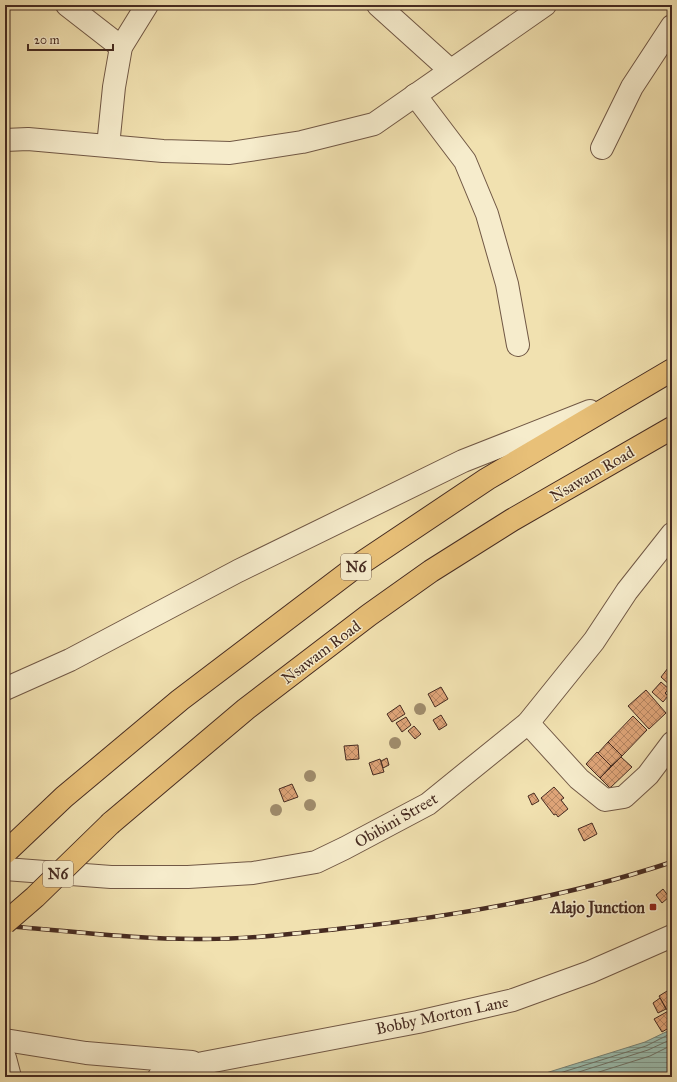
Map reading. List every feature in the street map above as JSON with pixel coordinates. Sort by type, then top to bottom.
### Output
[{"type":"highway","name":"N6","points":[[5,853],[64,797],[180,700],[354,568],[487,479],[672,370]]},
{"type":"highway","name":"Nsawam Road","points":[[5,923],[35,897],[111,823],[246,709],[369,615],[431,571],[512,520],[672,428]]},
{"type":"street","points":[[66,5],[121,46]]},
{"type":"street","points":[[108,146],[114,87],[121,46],[147,5]]},
{"type":"street","points":[[378,5],[450,70]]},
{"type":"street","points":[[5,140],[28,139],[163,151],[230,153],[302,142],[374,124],[543,5]]},
{"type":"street","points":[[602,148],[632,87],[672,26]]},
{"type":"street","points":[[415,95],[465,161],[487,214],[507,284],[518,345]]},
{"type":"street","points":[[5,689],[70,660],[238,571],[463,461],[624,397]]},
{"type":"street","name":"Obibini Street","points":[[5,869],[110,877],[188,877],[253,873],[316,862],[345,848],[428,804],[528,723],[594,641],[627,591],[672,534]]},
{"type":"street","points":[[528,723],[578,779],[606,800],[624,797],[648,774],[672,743]]},
{"type":"street","name":"Bobby Morton Lane","points":[[159,1077],[203,1063],[418,1022],[513,1000],[590,972],[672,936]]},
{"type":"street","name":"Bobby Morton Lane","points":[[5,1040],[86,1053],[203,1063]]},
{"type":"street","points":[[5,1058],[10,1077]]},
{"type":"water","points":[[672,1029],[672,1077],[533,1077],[645,1042]]},
{"type":"building","points":[[668,668],[672,672],[672,687],[661,677]]},
{"type":"building","points":[[661,682],[669,689],[665,693],[668,696],[663,702],[652,692]]},
{"type":"building","points":[[441,687],[448,699],[435,707],[428,694]]},
{"type":"building","points":[[646,690],[666,713],[649,729],[628,706]]},
{"type":"building","points":[[400,705],[405,714],[392,722],[387,714]]},
{"type":"building","points":[[441,715],[447,725],[439,730],[433,720]]},
{"type":"building","points":[[633,716],[647,730],[622,756],[608,742]]},
{"type":"building","points":[[406,717],[411,725],[402,732],[396,723]]},
{"type":"building","points":[[414,726],[421,734],[415,739],[408,731]]},
{"type":"building","points":[[608,742],[622,756],[611,766],[598,753]]},
{"type":"building","points":[[358,745],[359,759],[346,760],[344,746]]},
{"type":"building","points":[[597,752],[611,766],[600,778],[586,764]]},
{"type":"building","points":[[621,757],[632,767],[610,788],[600,778]]},
{"type":"building","points":[[387,758],[389,765],[383,768],[381,761]]},
{"type":"building","points":[[380,759],[384,772],[373,775],[369,763]]},
{"type":"building","points":[[292,784],[298,797],[284,802],[279,789]]},
{"type":"building","points":[[554,787],[564,798],[561,800],[568,809],[558,817],[556,814],[554,815],[541,798]]},
{"type":"building","points":[[534,793],[539,801],[532,805],[528,796]]},
{"type":"building","points":[[592,823],[597,834],[584,841],[578,829]]},
{"type":"building","points":[[663,889],[669,897],[662,903],[656,895]]},
{"type":"building","points":[[672,988],[672,1008],[667,1010],[659,996]]},
{"type":"building","points":[[660,998],[666,1009],[658,1013],[653,1003]]},
{"type":"building","points":[[672,1009],[672,1026],[662,1032],[654,1019]]},
{"type":"railway","points":[[5,926],[130,937],[180,939],[223,939],[294,934],[429,918],[511,904],[592,885],[672,862]]},
{"type":"place","name":"Alajo Junction","points":[[653,907]]}]
